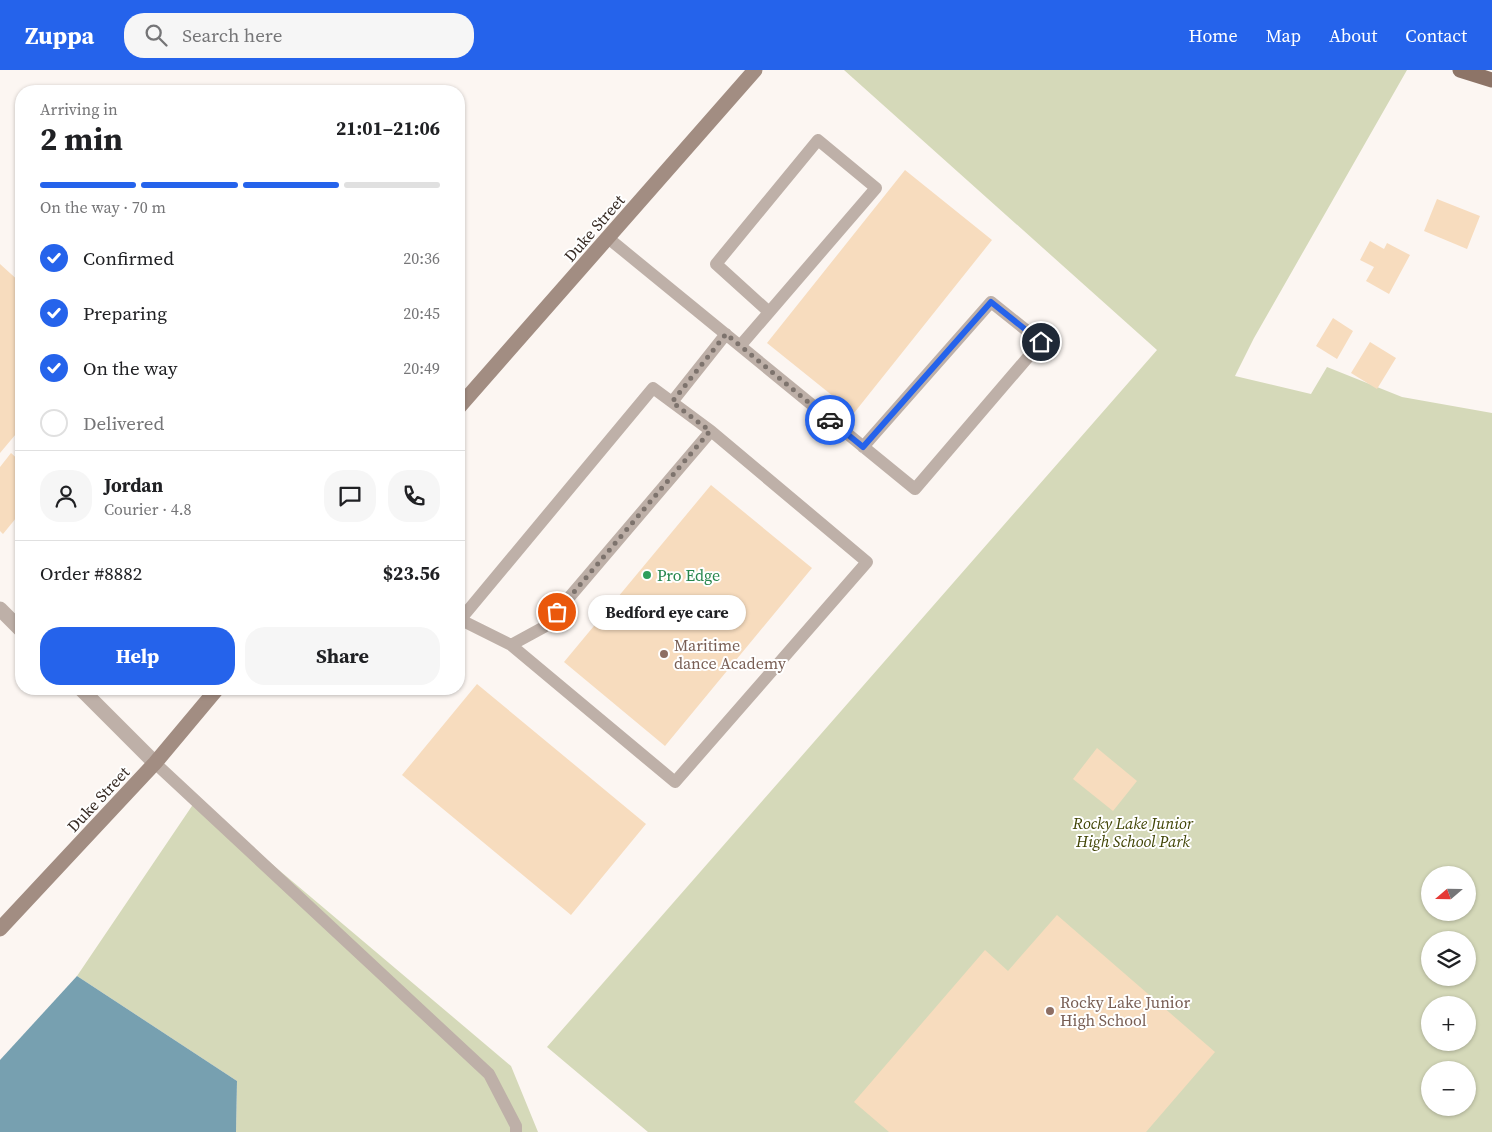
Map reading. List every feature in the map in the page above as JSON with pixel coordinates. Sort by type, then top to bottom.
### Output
[{"type":"main road","name":"Duke Street","points":[[465,400],[755,70]]},
{"type":"main road","points":[[1460,70],[1492,80]]},
{"type":"main road","name":"Duke Street","points":[[0,929],[155,762],[212,695]]},
{"type":"street","points":[[0,609],[15,624]]},
{"type":"street","points":[[86,695],[155,762]]},
{"type":"lane","points":[[740,346],[770,312],[876,188],[818,140],[716,264],[770,312]]},
{"type":"lane","points":[[608,238],[863,447],[915,489],[1041,342],[991,302],[863,447]]},
{"type":"lane","points":[[672,402],[726,334]]},
{"type":"lane","points":[[465,613],[652,388],[710,431],[867,562],[675,782],[511,645],[465,623]]},
{"type":"lane","points":[[511,645],[544,627],[710,431]]},
{"type":"lane","points":[[155,762],[489,1074],[516,1126],[516,1132]]},
{"type":"green space","name":"Rocky Lake Junior High School Park","points":[[844,70],[1407,70],[1254,338],[1235,376],[1311,394],[1327,367],[1402,397],[1492,413],[1492,1132],[648,1132],[547,1047],[1157,350]]},
{"type":"green space","points":[[196,800],[511,1066],[538,1132],[236,1132],[237,1081],[77,976]]},
{"type":"water","points":[[77,976],[237,1081],[236,1132],[0,1132],[0,1060]]},
{"type":"building","points":[[905,170],[992,240],[854,413],[767,343]]},
{"type":"building","points":[[1437,199],[1480,216],[1467,249],[1424,231]]},
{"type":"building","points":[[1370,241],[1384,249],[1387,243],[1410,255],[1389,294],[1366,281],[1374,267],[1360,260]]},
{"type":"building","points":[[0,264],[15,278],[15,435],[0,453]]},
{"type":"building","points":[[1333,318],[1353,331],[1337,359],[1316,346]]},
{"type":"building","points":[[1370,342],[1396,358],[1377,389],[1351,373]]},
{"type":"building","points":[[11,453],[15,457],[15,519],[3,534],[0,531],[0,467]]},
{"type":"building","name":"Maritime dance Academy","points":[[711,485],[812,568],[665,746],[564,662]]},
{"type":"building","points":[[477,684],[646,824],[571,915],[402,775]]},
{"type":"building","points":[[1097,748],[1137,781],[1113,811],[1073,779]]},
{"type":"building","name":"Rocky Lake Junior High School","points":[[1057,915],[1215,1052],[1146,1132],[889,1132],[854,1102],[985,950],[1008,971]]},
{"type":"way so far","points":[[557,612],[710,431],[672,402],[726,334],[830,420]]},
{"type":"place","name":"Pro Edge","points":[[647,575]]},
{"type":"place","name":"Bedford eye care","points":[[557,612]]},
{"type":"place","name":"Maritime dance Academy","points":[[664,654]]},
{"type":"place","name":"Rocky Lake Junior High School","points":[[1050,1011]]},
{"type":"route","points":[[830,420],[863,447],[991,302],[1041,342]]}]
